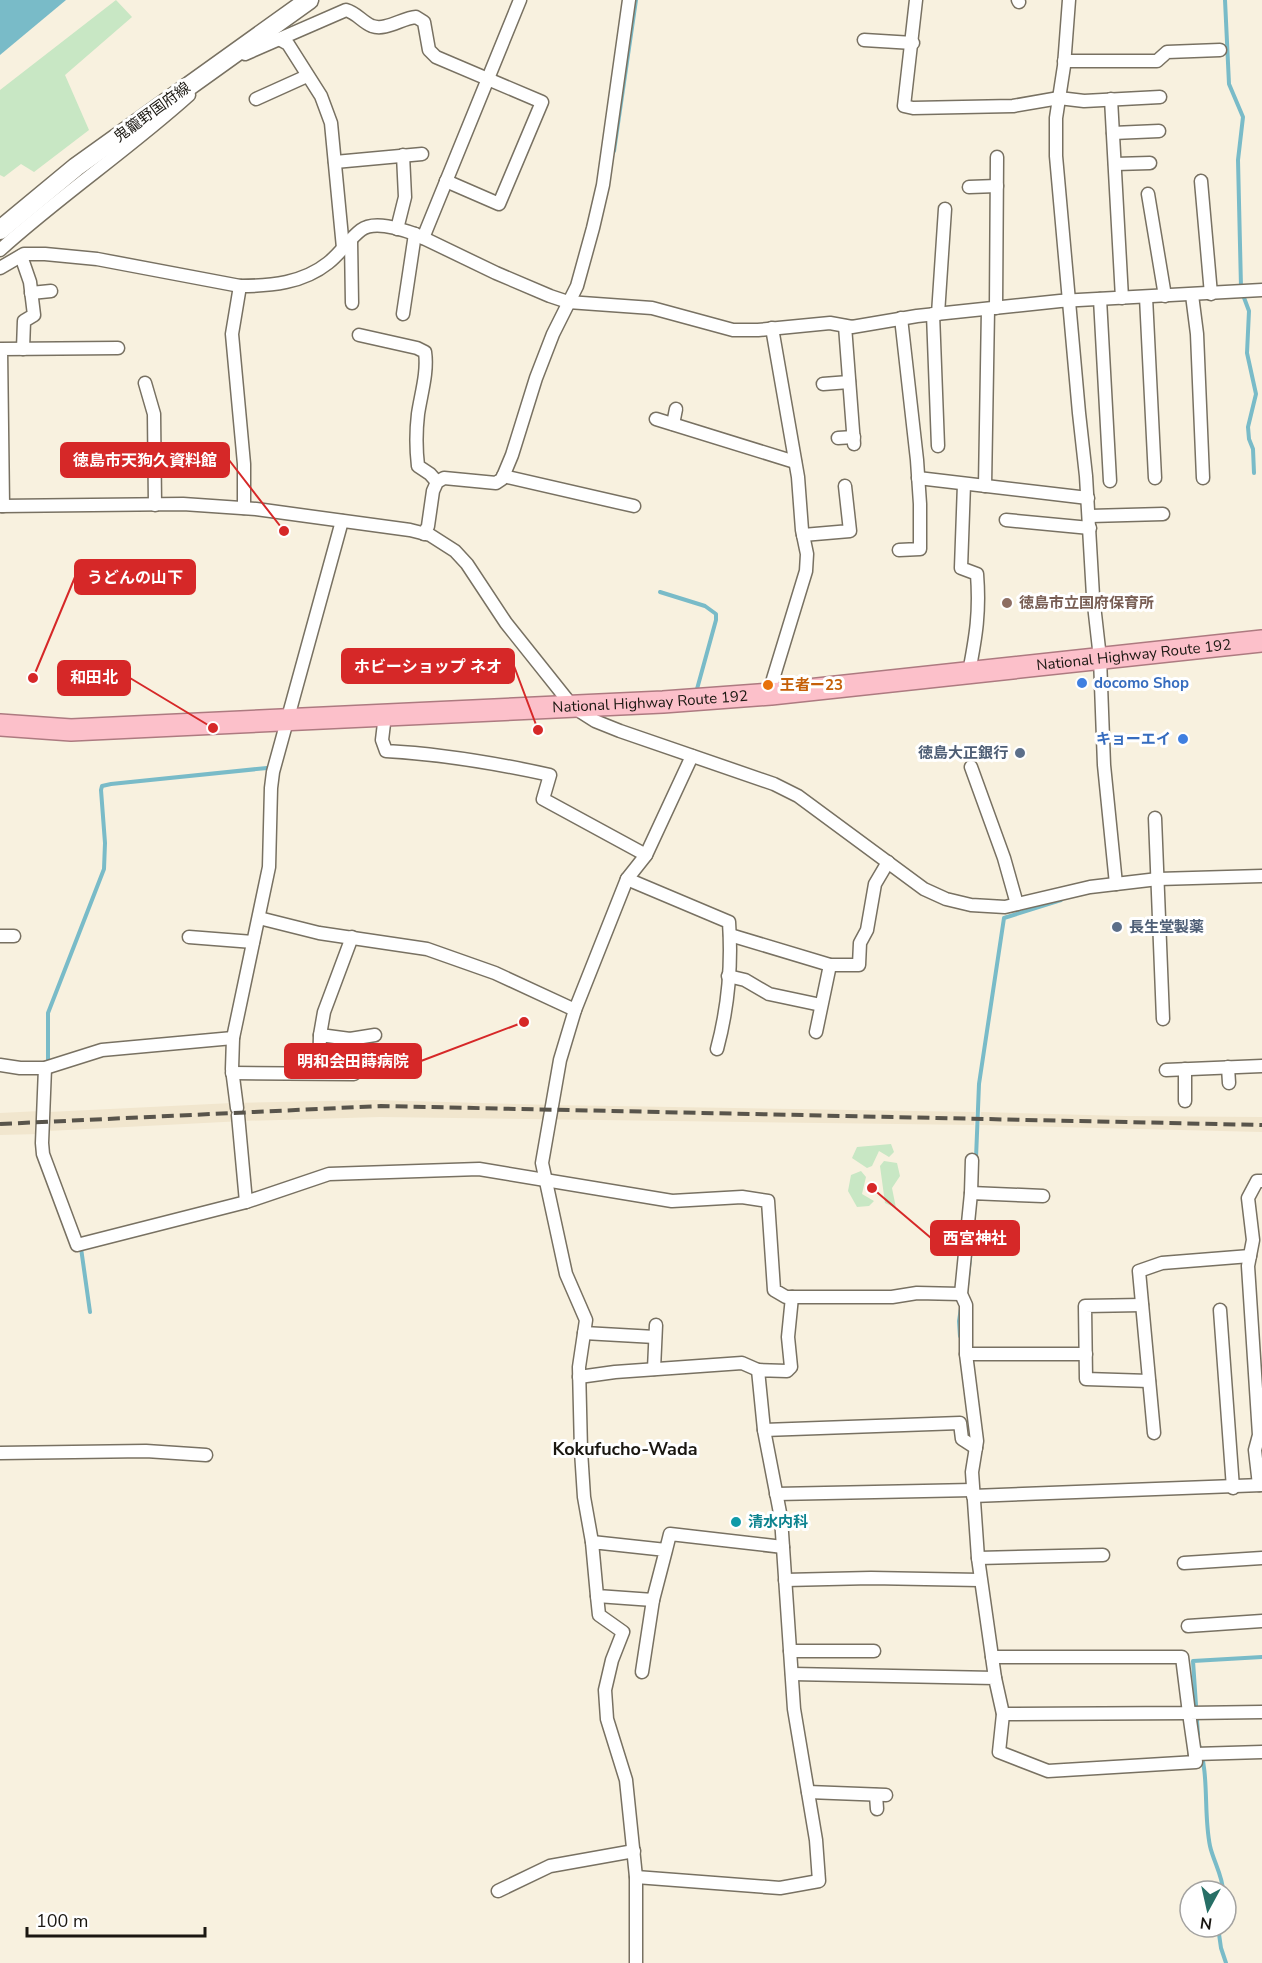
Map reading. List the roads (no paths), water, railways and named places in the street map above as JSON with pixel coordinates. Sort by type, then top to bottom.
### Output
[{"type":"highway","name":"National Highway Route 192","points":[[0,725],[71,730],[573,707],[771,694],[1262,640]]},
{"type":"main road","name":"鬼籠野国府線","points":[[0,230],[76,167],[309,0]]},
{"type":"street","points":[[403,314],[419,236],[446,181],[520,0]]},
{"type":"street","points":[[424,534],[428,526],[433,491],[437,482],[444,478],[496,483],[502,479],[512,455],[536,378],[577,286],[603,185],[629,0]]},
{"type":"street","points":[[916,0],[913,43],[904,106],[913,108],[1013,106],[1059,98],[1084,101],[1160,98]]},
{"type":"street","points":[[1069,0],[1056,118],[1056,156],[1090,522],[1093,596],[1100,658],[1104,765],[1116,885]]},
{"type":"street","points":[[0,250],[39,215],[150,130],[208,78],[218,66],[226,66],[250,51],[346,10],[354,12],[372,26],[386,26],[406,18],[416,17],[424,22],[429,50],[436,57],[542,102],[499,204],[446,181]]},
{"type":"street","points":[[279,39],[288,44],[321,96],[331,123],[334,162],[347,244],[352,303]]},
{"type":"street","points":[[864,40],[913,43]]},
{"type":"street","points":[[1064,61],[1157,61],[1167,52],[1220,50]]},
{"type":"street","points":[[256,99],[307,76]]},
{"type":"street","points":[[1111,99],[1122,298]]},
{"type":"street","points":[[1113,133],[1159,131]]},
{"type":"street","points":[[334,162],[422,154]]},
{"type":"street","points":[[397,229],[405,197],[403,155]]},
{"type":"street","points":[[985,486],[997,156]]},
{"type":"street","points":[[1115,164],[1150,163]]},
{"type":"street","points":[[1201,181],[1210,294]]},
{"type":"street","points":[[969,187],[996,186]]},
{"type":"street","points":[[1148,194],[1165,296]]},
{"type":"street","points":[[938,446],[935,314],[945,209]]},
{"type":"street","points":[[0,268],[24,254],[45,254],[97,259],[240,286],[262,286],[295,281],[328,263],[363,228],[377,226],[419,236],[496,273],[568,302],[652,308],[733,330],[830,323],[852,327],[901,318],[1068,301],[1262,290]]},
{"type":"street","points":[[21,256],[30,282],[34,315],[24,321],[23,349]]},
{"type":"street","points":[[240,286],[232,334],[244,464],[244,508]]},
{"type":"street","points":[[31,293],[51,291]]},
{"type":"street","points":[[1192,295],[1197,334],[1203,478]]},
{"type":"street","points":[[1146,297],[1155,478]]},
{"type":"street","points":[[1100,299],[1110,481]]},
{"type":"street","points":[[899,550],[920,549],[918,478],[901,318]]},
{"type":"street","points":[[838,438],[854,440],[845,326]]},
{"type":"street","points":[[771,694],[773,679],[806,571],[807,554],[795,462],[772,328]]},
{"type":"street","points":[[359,335],[417,348],[425,352],[426,363],[416,450],[418,466],[437,482]]},
{"type":"street","points":[[118,348],[1,349],[1,506],[155,505],[244,508],[342,520],[424,534],[444,543],[467,564],[506,623],[573,707],[595,721],[774,784],[798,796],[924,889],[946,899],[971,905],[1005,907],[1062,892],[1158,879],[1262,876]]},
{"type":"street","points":[[823,384],[849,382]]},
{"type":"street","points":[[145,383],[154,414],[155,505]]},
{"type":"street","points":[[673,424],[676,410]]},
{"type":"street","points":[[656,419],[795,462]]},
{"type":"street","points":[[503,476],[634,506]]},
{"type":"street","points":[[918,478],[1088,498]]},
{"type":"street","points":[[964,484],[961,568],[977,574],[979,595],[978,629],[969,672]]},
{"type":"street","points":[[803,535],[850,531],[844,486]]},
{"type":"street","points":[[1006,520],[1090,522],[1163,514]]},
{"type":"street","points":[[246,1202],[232,1072],[233,1038],[269,867],[273,772],[342,520]]},
{"type":"street","points":[[385,715],[381,740],[386,751],[426,753],[550,775],[543,799],[646,855]]},
{"type":"street","points":[[636,1963],[636,1877],[626,1780],[607,1719],[605,1690],[612,1660],[623,1632],[599,1615],[592,1542],[584,1497],[579,1377],[586,1320],[566,1274],[542,1163],[560,1060],[575,1010],[627,879],[646,855],[692,756]]},
{"type":"street","points":[[971,767],[1004,858],[1017,904]]},
{"type":"street","points":[[1155,818],[1163,1019]]},
{"type":"street","points":[[730,935],[830,965],[859,965],[860,943],[867,930],[875,884],[888,862]]},
{"type":"street","points":[[627,879],[729,922],[725,1020],[717,1049]]},
{"type":"street","points":[[259,918],[319,933],[427,949],[495,973],[575,1010]]},
{"type":"street","points":[[0,936],[14,936]]},
{"type":"street","points":[[189,937],[253,942]]},
{"type":"street","points":[[319,1073],[320,1035],[324,1012],[352,937]]},
{"type":"street","points":[[816,1032],[830,965]]},
{"type":"street","points":[[728,976],[745,980],[769,994],[821,1005]]},
{"type":"street","points":[[320,1035],[350,1039],[375,1035]]},
{"type":"street","points":[[0,1065],[47,1068],[102,1050],[233,1038]]},
{"type":"street","points":[[1166,1070],[1262,1066]]},
{"type":"street","points":[[1228,1067],[1229,1083]]},
{"type":"street","points":[[47,1068],[43,1154],[77,1245],[246,1202],[329,1174],[479,1169],[672,1201],[742,1197],[768,1201],[774,1290],[786,1297],[892,1297],[917,1293],[962,1298]]},
{"type":"street","points":[[1185,1069],[1185,1101]]},
{"type":"street","points":[[232,1072],[354,1074]]},
{"type":"street","points":[[972,1160],[974,1194],[962,1298],[966,1354],[977,1441],[972,1472],[980,1580],[987,1611],[992,1657],[995,1678],[1003,1714],[999,1752],[1048,1771],[1196,1762],[1199,1754],[1194,1713],[1182,1657],[992,1657]]},
{"type":"street","points":[[776,1494],[973,1493],[1233,1488],[1261,1485],[1255,1450],[1259,1435],[1250,1310],[1248,1266],[1252,1240],[1248,1198],[1257,1181],[1262,1181]]},
{"type":"street","points":[[974,1194],[1043,1196]]},
{"type":"street","points":[[1154,1433],[1139,1271],[1162,1263],[1250,1256]]},
{"type":"street","points":[[579,1377],[742,1363],[758,1370],[788,1371],[791,1367],[788,1337],[792,1297]]},
{"type":"street","points":[[1142,1305],[1085,1306],[1086,1378],[1149,1381]]},
{"type":"street","points":[[1220,1310],[1233,1488]]},
{"type":"street","points":[[584,1333],[655,1331],[654,1369]]},
{"type":"street","points":[[966,1354],[1086,1354]]},
{"type":"street","points":[[636,1877],[780,1888],[819,1881],[816,1840],[794,1709],[781,1518],[764,1430],[758,1370]]},
{"type":"street","points":[[764,1430],[960,1423],[962,1439],[976,1448]]},
{"type":"street","points":[[0,1453],[146,1451],[206,1455]]},
{"type":"street","points":[[642,1672],[653,1600],[670,1534],[783,1547]]},
{"type":"street","points":[[592,1542],[666,1550]]},
{"type":"street","points":[[978,1558],[1103,1555]]},
{"type":"street","points":[[1184,1563],[1262,1558]]},
{"type":"street","points":[[785,1580],[871,1578],[980,1580]]},
{"type":"street","points":[[597,1596],[653,1600]]},
{"type":"street","points":[[1188,1626],[1262,1621]]},
{"type":"street","points":[[790,1651],[874,1651]]},
{"type":"street","points":[[792,1674],[995,1678]]},
{"type":"street","points":[[1003,1714],[1262,1712]]},
{"type":"street","points":[[1199,1754],[1262,1752]]},
{"type":"street","points":[[808,1792],[881,1795],[877,1809]]},
{"type":"street","points":[[498,1891],[550,1866],[634,1851]]},
{"type":"water","points":[[0,0],[66,0],[0,55]]},
{"type":"waterway","points":[[614,151],[636,0]]},
{"type":"waterway","points":[[1225,0],[1229,84],[1243,117],[1238,160],[1241,287]]},
{"type":"waterway","points":[[1243,295],[1249,311],[1247,353],[1256,394],[1248,427],[1253,449],[1254,473]]},
{"type":"waterway","points":[[660,592],[705,606],[716,614],[697,689]]},
{"type":"waterway","points":[[48,1065],[48,1013],[104,869],[102,786],[267,768]]},
{"type":"waterway","points":[[976,1158],[979,1084],[1004,918],[1061,900]]},
{"type":"waterway","points":[[966,1295],[972,1240]]},
{"type":"waterway","points":[[81,1248],[90,1312]]},
{"type":"waterway","points":[[960,1336],[961,1308]]},
{"type":"waterway","points":[[1198,1735],[1193,1661],[1262,1657]]},
{"type":"waterway","points":[[1198,1742],[1204,1767],[1210,1846],[1221,1879]]},
{"type":"waterway","points":[[1220,1939],[1226,1963]]},
{"type":"railway","points":[[0,1124],[381,1106],[1262,1125]]},
{"type":"place","name":"徳島市天狗久資料館","points":[[284,531]]},
{"type":"place","name":"徳島市立国府保育所","points":[[1007,603]]},
{"type":"place","name":"うどんの山下","points":[[33,678]]},
{"type":"place","name":"docomo Shop","points":[[1082,683]]},
{"type":"place","name":"王者ー23","points":[[768,685]]},
{"type":"place","name":"和田北","points":[[213,728]]},
{"type":"place","name":"ホビーショップ ネオ","points":[[538,730]]},
{"type":"place","name":"キョーエイ","points":[[1183,739]]},
{"type":"place","name":"徳島大正銀行","points":[[1020,753]]},
{"type":"place","name":"長生堂製薬","points":[[1117,927]]},
{"type":"place","name":"明和会田蒔病院","points":[[524,1022]]},
{"type":"place","name":"西宮神社","points":[[872,1188]]},
{"type":"place","name":"清水内科","points":[[736,1522]]},
{"type":"district","name":"Kokufucho-Wada","points":[[625,1449]]}]
